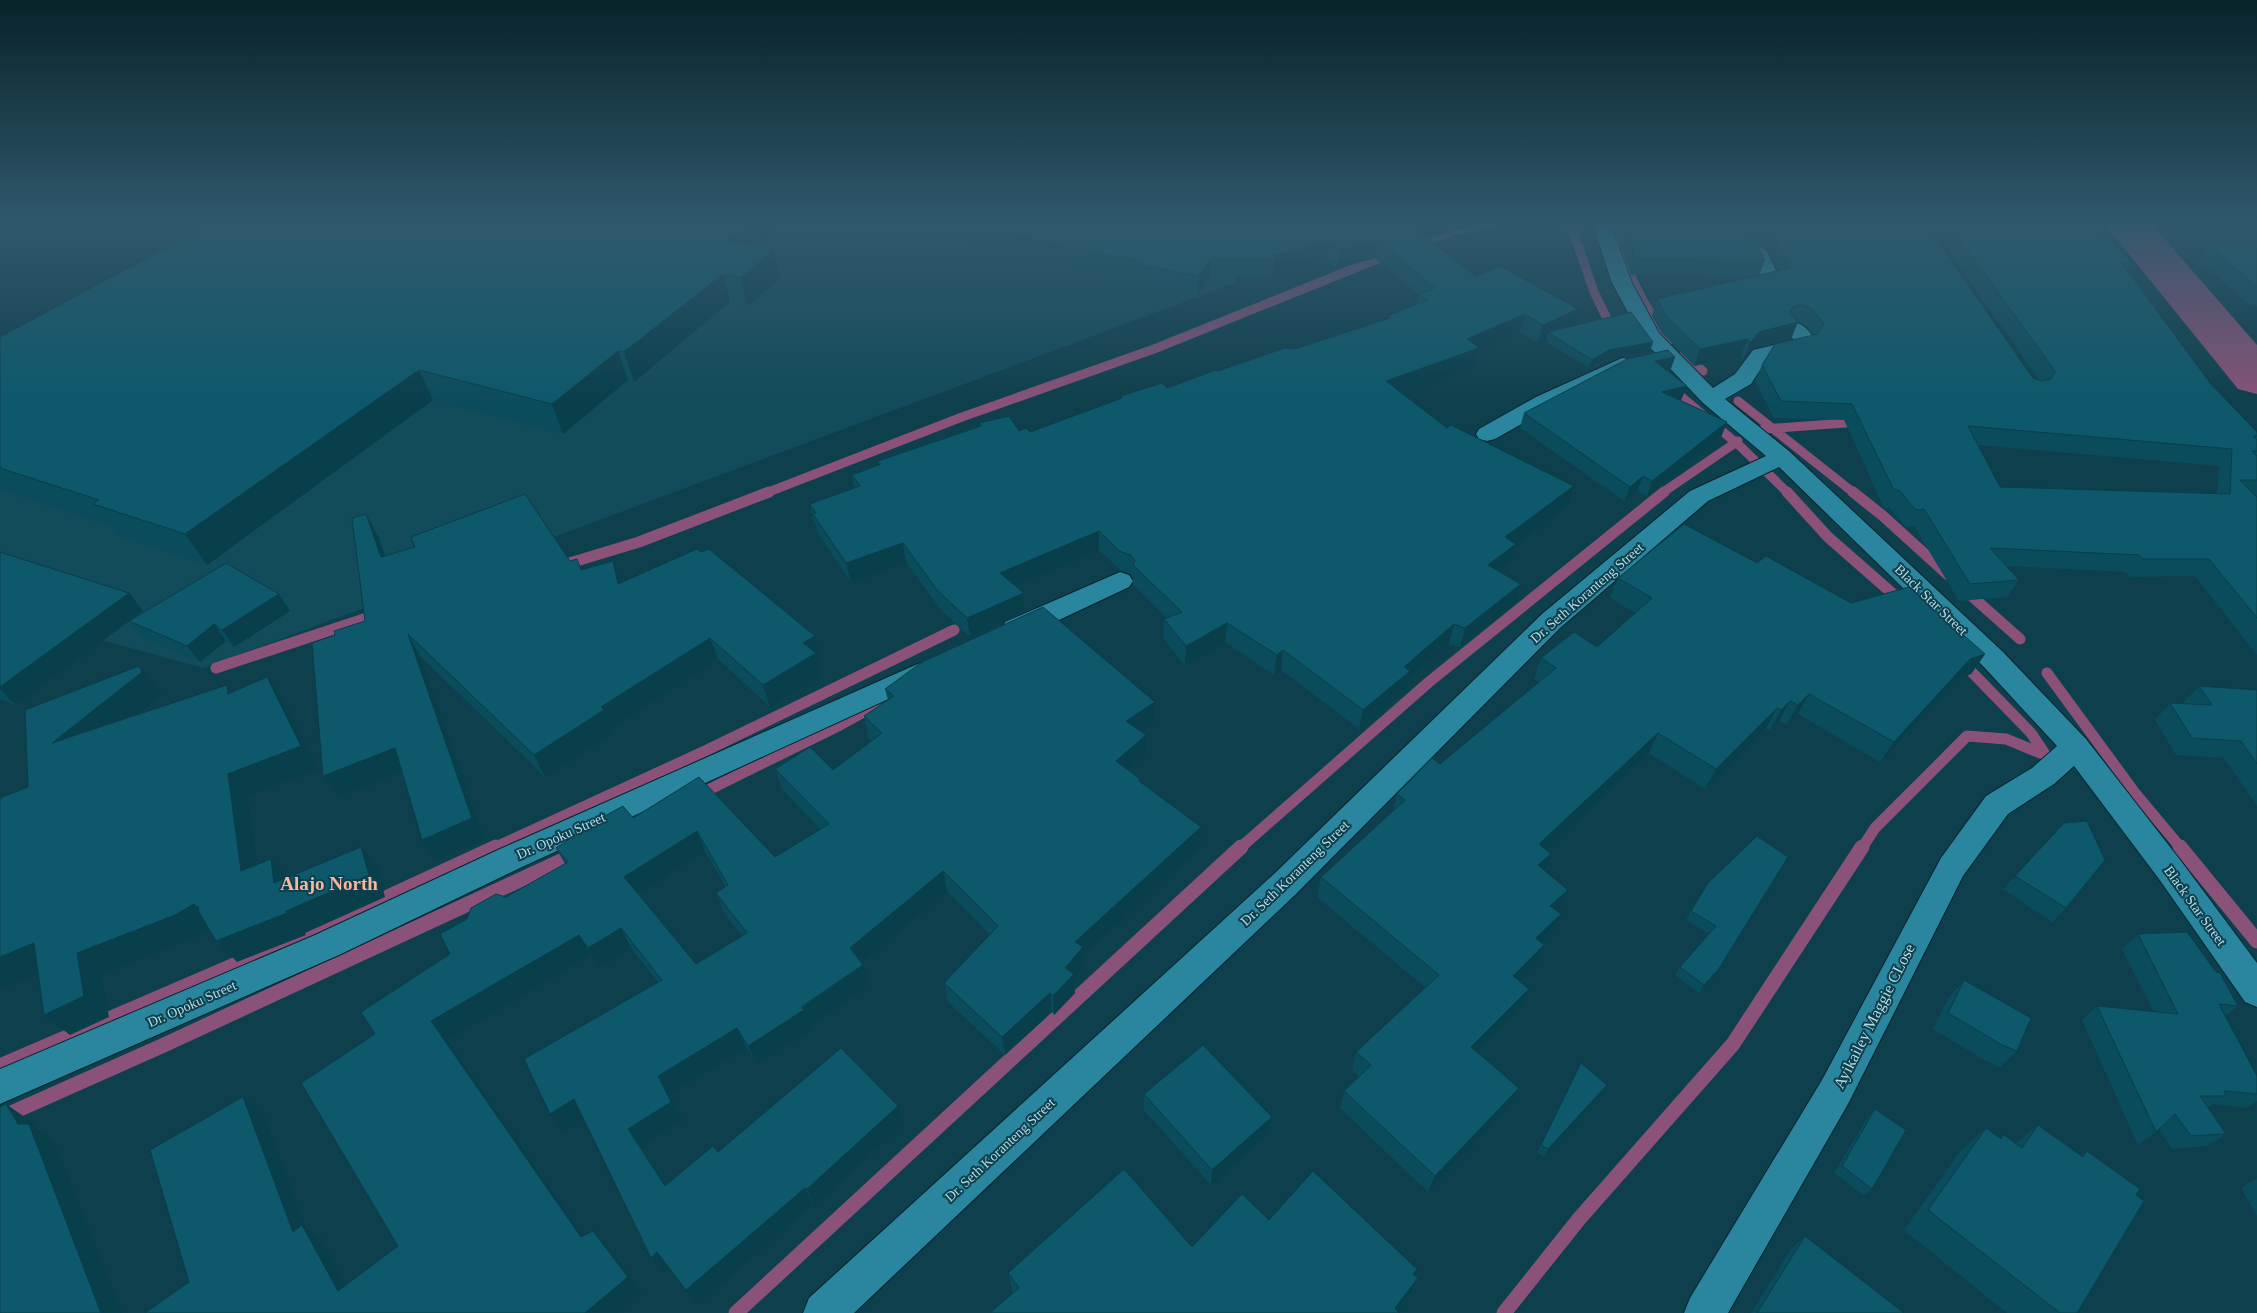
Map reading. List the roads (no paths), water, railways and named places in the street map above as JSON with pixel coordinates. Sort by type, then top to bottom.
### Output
[{"type":"street","name":"Black Star Street","points":[[1622,283],[1650,336],[1667,355],[1711,398],[1782,458],[1993,659],[2076,747],[2170,870],[2257,991]]},
{"type":"street","points":[[1711,398],[1743,378],[1760,354],[1802,345],[1805,340],[1794,328]]},
{"type":"street","points":[[1487,434],[1610,368],[1630,361],[1667,355]]},
{"type":"street","name":"Dr. Seth Koranteng Street","points":[[824,1313],[1285,884],[1552,621],[1699,496],[1782,458]]},
{"type":"street","points":[[986,643],[1120,581]]},
{"type":"street","name":"Dr. Opoku Street","points":[[0,1087],[327,945],[511,858],[950,659]]},
{"type":"street","name":"Ayikailey Maggie CLose","points":[[1706,1313],[1835,1092],[1952,867],[1997,805],[2043,776],[2076,747]]},
{"type":"waterway","points":[[766,493],[962,417],[1154,349],[1317,283]]},
{"type":"waterway","points":[[1591,283],[1613,331]]},
{"type":"waterway","points":[[1635,283],[1650,313],[1670,340]]},
{"type":"waterway","points":[[2177,283],[2257,378]]},
{"type":"waterway","points":[[1684,355],[1703,371]]},
{"type":"waterway","points":[[1671,388],[1736,443]]},
{"type":"waterway","points":[[1738,401],[1772,428]]},
{"type":"waterway","points":[[1772,428],[1859,422]]},
{"type":"waterway","points":[[1763,429],[1772,428]]},
{"type":"waterway","points":[[1772,428],[1854,493]]},
{"type":"waterway","points":[[1662,493],[1736,443]]},
{"type":"waterway","points":[[1736,443],[1787,492]]},
{"type":"waterway","points":[[563,565],[639,542],[769,492]]},
{"type":"waterway","points":[[1240,848],[1429,682],[1664,492]]},
{"type":"waterway","points":[[1787,492],[1828,537],[1901,601]]},
{"type":"waterway","points":[[1853,492],[1883,516],[1948,575]]},
{"type":"waterway","points":[[1966,591],[2020,639]]},
{"type":"waterway","points":[[216,668],[379,614]]},
{"type":"waterway","points":[[494,848],[705,751],[954,630]]},
{"type":"waterway","points":[[1962,662],[2031,733],[2045,754]]},
{"type":"waterway","points":[[2047,673],[2135,793],[2181,848]]},
{"type":"waterway","points":[[698,795],[840,725],[889,698]]},
{"type":"waterway","points":[[1862,848],[1875,828],[1967,736],[2006,739],[2045,755]]},
{"type":"waterway","points":[[0,1066],[327,925],[496,847]]},
{"type":"waterway","points":[[736,1313],[1241,847]]},
{"type":"waterway","points":[[1504,1313],[1579,1219],[1733,1044],[1862,847]]},
{"type":"waterway","points":[[2180,847],[2257,941]]},
{"type":"waterway","points":[[0,1118],[164,1045],[576,854]]},
{"type":"district","name":"Alajo North","points":[[329,883]]}]
